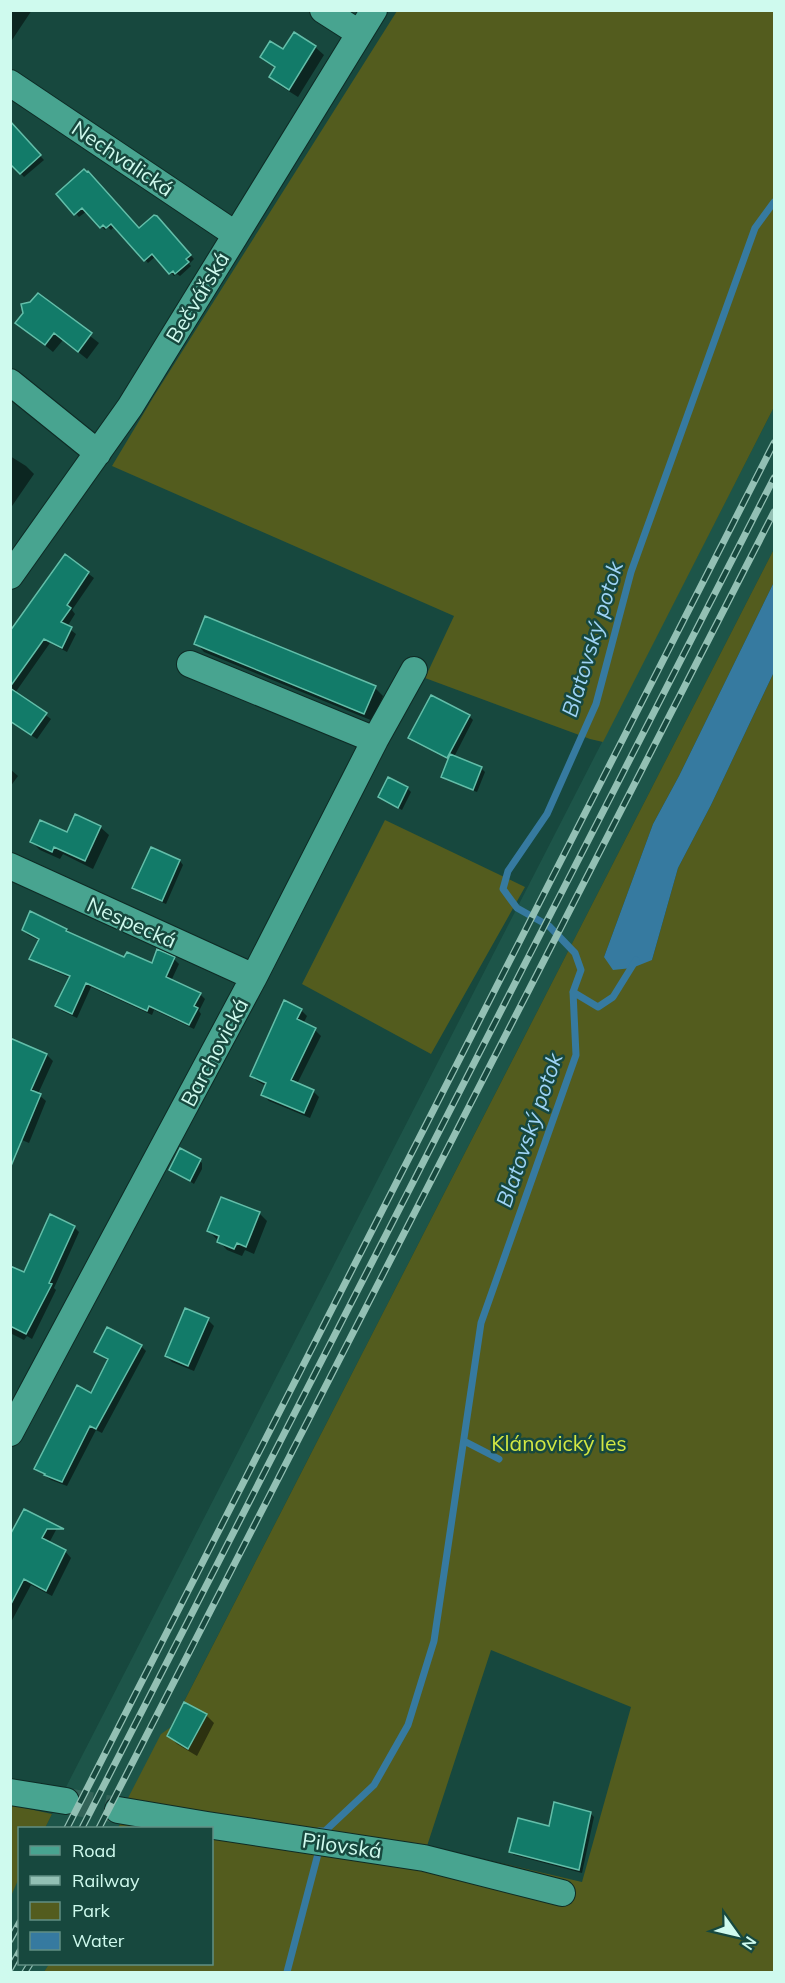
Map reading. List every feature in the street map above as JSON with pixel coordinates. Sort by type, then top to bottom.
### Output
[{"type":"street","points":[[323,10],[359,33]]},
{"type":"street","name":"Bečvářská","points":[[10,576],[130,407],[374,10]]},
{"type":"street","name":"Nechvalická","points":[[10,82],[235,234]]},
{"type":"street","points":[[10,382],[98,453]]},
{"type":"street","points":[[190,664],[375,740]]},
{"type":"street","name":"Barchovická","points":[[10,1433],[254,977],[375,740],[414,670]]},
{"type":"street","name":"Nespecká","points":[[10,866],[254,977]]},
{"type":"street","points":[[10,1792],[66,1801]]},
{"type":"street","name":"Pilovská","points":[[118,1810],[207,1826],[424,1858],[562,1893]]},
{"type":"shaded area","points":[[774,407],[774,549],[135,1797],[119,1827],[46,1827]]},
{"type":"shaded area","points":[[18,1880],[18,1965],[48,1965],[44,1972],[11,1972],[10,1896]]},
{"type":"green space","points":[[397,11],[774,11],[774,407],[603,742],[425,678],[454,616],[112,466]]},
{"type":"green space","name":"Klánovický les","points":[[774,549],[774,582],[653,824],[604,957],[652,960],[678,868],[711,805],[774,672],[774,1972],[44,1972],[48,1965],[213,1965],[213,1827],[119,1827],[132,1801],[127,1800],[161,1734],[171,1727]],"holes":[[[491,1650],[631,1707],[582,1882],[427,1846]]]},
{"type":"green space","points":[[385,820],[525,887],[431,1054],[302,984]]},
{"type":"green space","points":[[11,1805],[52,1814],[46,1827],[18,1827],[18,1880],[11,1896]]},
{"type":"water","points":[[774,582],[774,672],[711,805],[678,868],[652,960],[632,968],[613,970],[604,957],[653,824]]},
{"type":"building","points":[[294,32],[316,46],[289,90],[269,77],[275,67],[260,57],[270,41],[283,49]]},
{"type":"building","points":[[10,121],[41,155],[20,174],[10,164]]},
{"type":"building","points":[[84,169],[139,228],[154,215],[157,216],[191,255],[186,259],[189,262],[175,274],[173,271],[169,274],[152,254],[144,261],[111,224],[106,228],[103,225],[100,228],[82,208],[74,215],[56,194]]},
{"type":"building","points":[[38,293],[92,333],[78,352],[54,333],[45,345],[15,323],[23,313],[21,304],[30,302]]},
{"type":"building","points":[[65,554],[89,572],[67,605],[71,608],[61,622],[72,627],[62,648],[44,639],[10,687],[10,631]]},
{"type":"building","points":[[205,616],[376,686],[364,714],[194,644]]},
{"type":"building","points":[[10,688],[47,713],[31,735],[10,721]]},
{"type":"building","points":[[431,695],[470,715],[447,758],[408,738]]},
{"type":"building","points":[[450,754],[482,767],[473,790],[441,777]]},
{"type":"building","points":[[388,777],[408,787],[398,808],[378,797]]},
{"type":"building","points":[[75,814],[101,826],[85,861],[54,847],[52,852],[30,842],[40,820],[67,832]]},
{"type":"building","points":[[151,847],[180,860],[162,901],[132,888]]},
{"type":"building","points":[[30,911],[67,929],[66,931],[124,957],[127,952],[152,963],[157,949],[175,957],[166,977],[201,993],[194,1006],[198,1008],[189,1025],[149,1006],[147,1011],[86,983],[72,1014],[55,1006],[70,976],[29,959],[39,939],[22,930]]},
{"type":"building","points":[[284,1000],[302,1009],[297,1019],[316,1028],[291,1080],[314,1090],[304,1113],[261,1095],[266,1083],[250,1076]]},
{"type":"building","points":[[10,1038],[47,1054],[31,1090],[41,1094],[11,1166]]},
{"type":"building","points":[[180,1148],[201,1159],[190,1181],[169,1170]]},
{"type":"building","points":[[221,1197],[260,1212],[246,1247],[237,1243],[234,1249],[217,1242],[219,1236],[207,1231]]},
{"type":"building","points":[[50,1214],[75,1226],[49,1283],[52,1284],[26,1334],[10,1326],[10,1266],[24,1272]]},
{"type":"building","points":[[185,1308],[209,1318],[188,1366],[165,1356]]},
{"type":"building","points":[[107,1327],[142,1345],[96,1429],[90,1426],[62,1482],[34,1469],[77,1385],[91,1393],[108,1359],[94,1352]]},
{"type":"building","points":[[24,1509],[64,1529],[47,1529],[42,1538],[66,1550],[46,1591],[24,1579],[10,1606],[10,1535]]},
{"type":"building","points":[[184,1702],[207,1714],[188,1749],[167,1736]]},
{"type":"building","points":[[554,1802],[591,1812],[579,1870],[509,1852],[518,1818],[549,1826]]},
{"type":"waterway","name":"Blatovský potok","points":[[319,1831],[325,1831],[374,1785],[408,1725],[434,1641],[481,1323],[576,1055],[573,992],[581,970],[575,953],[549,926],[517,908],[503,889],[508,871],[547,814],[596,704],[631,572],[755,228],[774,202]]},
{"type":"waterway","points":[[573,992],[598,1007],[613,997],[636,960]]},
{"type":"waterway","points":[[464,1441],[499,1459]]},
{"type":"waterway","name":"Blatovský potok","points":[[287,1972],[319,1850]]},
{"type":"tunnel","points":[[66,1801],[118,1810]]},
{"type":"railway","points":[[68,1827],[774,443]]},
{"type":"railway","points":[[83,1827],[774,478]]},
{"type":"railway","points":[[100,1827],[774,512]]},
{"type":"railway","points":[[10,1940],[18,1926]]},
{"type":"railway","points":[[10,1969],[18,1955]]},
{"type":"railway","points":[[25,1972],[29,1965]]}]
